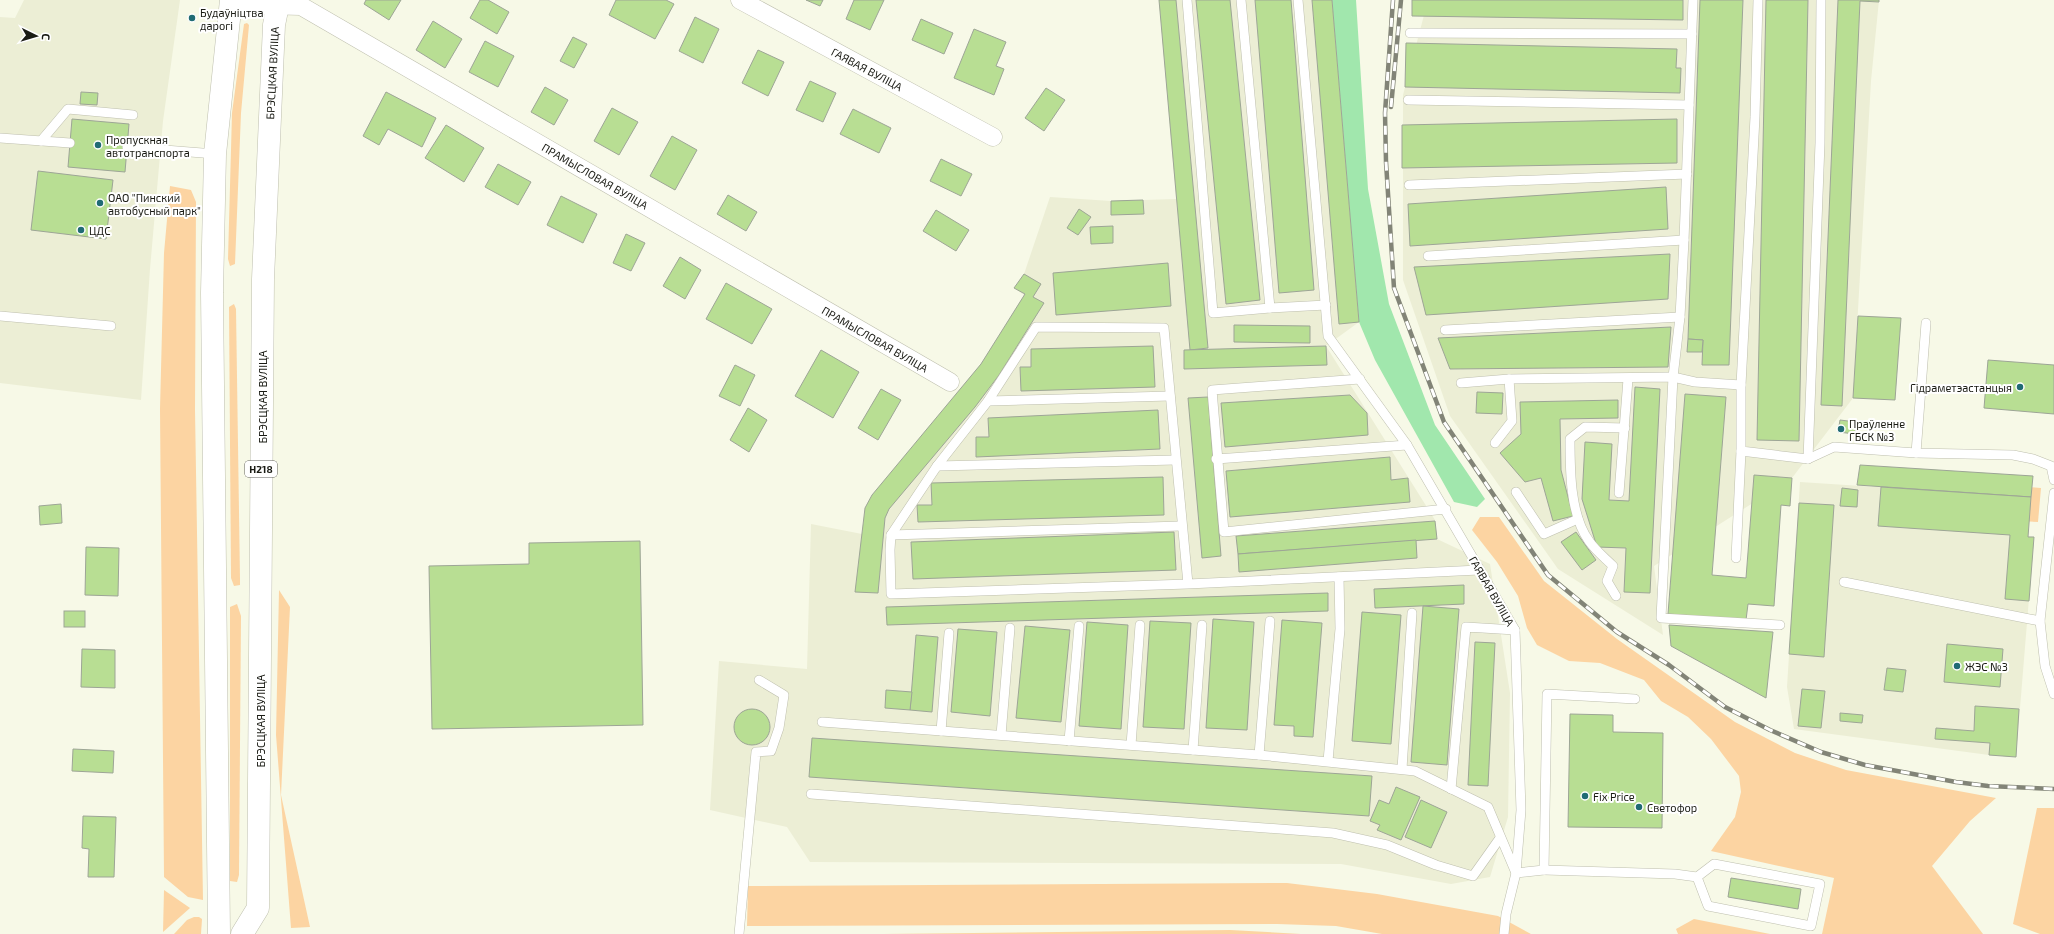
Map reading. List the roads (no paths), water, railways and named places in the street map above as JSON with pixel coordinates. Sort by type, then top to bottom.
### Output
[{"type":"main road","points":[[219,934],[212,293],[215,154],[231,2]]},
{"type":"main road","name":"БРЭСЦКАЯ ВУЛІЦА","points":[[242,934],[258,908],[263,279],[274,25],[278,3]]},
{"type":"street","name":"ГАЯВАЯ ВУЛІЦА","points":[[740,0],[993,137]]},
{"type":"street","name":"ПРАМЫСЛОВАЯ ВУЛІЦА","points":[[231,2],[278,3],[301,6],[950,382]]},
{"type":"lane","points":[[1187,0],[1213,313],[1326,305],[1298,0]]},
{"type":"lane","points":[[1241,0],[1270,308]]},
{"type":"lane","points":[[1693,0],[1684,240],[1680,317],[1673,377],[1661,618],[1780,625]]},
{"type":"lane","points":[[1736,558],[1741,451],[1741,385],[1755,117],[1758,0]]},
{"type":"lane","points":[[1808,459],[1820,143],[1821,0]]},
{"type":"lane","points":[[1410,33],[1692,34]]},
{"type":"lane","points":[[1408,100],[1689,105]]},
{"type":"lane","points":[[41,141],[68,109],[133,115]]},
{"type":"lane","points":[[0,138],[70,143]]},
{"type":"lane","points":[[127,147],[215,154]]},
{"type":"lane","points":[[1408,184],[1687,174]]},
{"type":"lane","points":[[1428,256],[1684,240]]},
{"type":"lane","name":"ГАЯВАЯ ВУЛІЦА","points":[[1326,305],[1328,336],[1407,445],[1446,509],[1479,570],[1515,630],[1521,810],[1516,873],[1506,914],[1504,934]]},
{"type":"lane","points":[[0,316],[111,326]]},
{"type":"lane","points":[[1445,330],[1680,317]]},
{"type":"lane","points":[[1916,453],[1926,324]]},
{"type":"lane","points":[[1188,584],[1181,526],[1164,328],[1036,326],[988,401],[937,466],[891,535],[891,594],[1188,584],[1479,570]]},
{"type":"lane","points":[[1461,383],[1509,379],[1628,379],[1673,377],[1695,382],[1741,385]]},
{"type":"lane","points":[[1360,379],[1212,390],[1216,459],[1224,532],[1446,509]]},
{"type":"lane","points":[[1495,443],[1512,421],[1509,379]]},
{"type":"lane","points":[[1619,493],[1628,379]]},
{"type":"lane","points":[[988,401],[1170,396]]},
{"type":"lane","points":[[1616,596],[1607,582],[1613,566],[1589,541],[1578,519],[1570,474],[1570,439],[1585,427],[1625,428]]},
{"type":"lane","points":[[1216,459],[1407,445]]},
{"type":"lane","points":[[1741,451],[1808,459],[1834,447],[1916,453],[2013,455],[2033,459],[2051,466],[2054,480]]},
{"type":"lane","points":[[937,466],[1175,460]]},
{"type":"lane","points":[[1516,492],[1544,534],[1578,519]]},
{"type":"lane","points":[[2054,492],[2052,524],[2040,621],[2045,666],[2054,694]]},
{"type":"lane","points":[[891,535],[1181,526]]},
{"type":"lane","points":[[1328,761],[1340,629],[1339,577]]},
{"type":"lane","points":[[1844,582],[2040,621]]},
{"type":"lane","points":[[1402,769],[1412,613]]},
{"type":"lane","points":[[1259,755],[1270,621]]},
{"type":"lane","points":[[1193,750],[1202,625]]},
{"type":"lane","points":[[1069,740],[1079,626]]},
{"type":"lane","points":[[1131,745],[1140,626]]},
{"type":"lane","points":[[1451,789],[1466,627],[1515,630]]},
{"type":"lane","points":[[1000,735],[1010,628]]},
{"type":"lane","points":[[941,731],[949,633]]},
{"type":"lane","points":[[739,934],[756,752],[771,751],[779,728],[784,695],[759,680]]},
{"type":"lane","points":[[1544,870],[1548,694],[1635,699]]},
{"type":"lane","points":[[822,722],[1259,755],[1415,771],[1488,807],[1516,873],[1544,870],[1675,874],[1698,877],[1714,864],[1820,884],[1811,926],[1708,906],[1698,877]]},
{"type":"lane","points":[[811,794],[1333,833],[1387,845],[1436,865],[1473,876],[1500,838]]},
{"type":"railway","points":[[1393,0],[1385,113],[1386,162],[1394,288],[1444,422],[1548,575],[1617,632],[1669,665],[1725,707],[1770,730],[1821,752],[1865,765],[1956,782],[1988,786],[2054,789]]},
{"type":"railway","points":[[1391,107],[1401,0]]},
{"type":"place","name":"Будаўніцтва дарогі","points":[[192,18]]},
{"type":"place","name":"Пропускная автотранспорта","points":[[98,145]]},
{"type":"place","name":"ОАО \"Пинский автобусный парк\"","points":[[100,203]]},
{"type":"place","name":"ЦДС","points":[[81,230]]},
{"type":"place","name":"Гідраметэастанцыя","points":[[2020,387]]},
{"type":"place","name":"Праўленне ГБСК №3","points":[[1841,429]]},
{"type":"place","name":"ЖЭС №3","points":[[1957,666]]},
{"type":"place","name":"Fix Price","points":[[1585,796]]},
{"type":"place","name":"Светофор","points":[[1639,807]]}]
